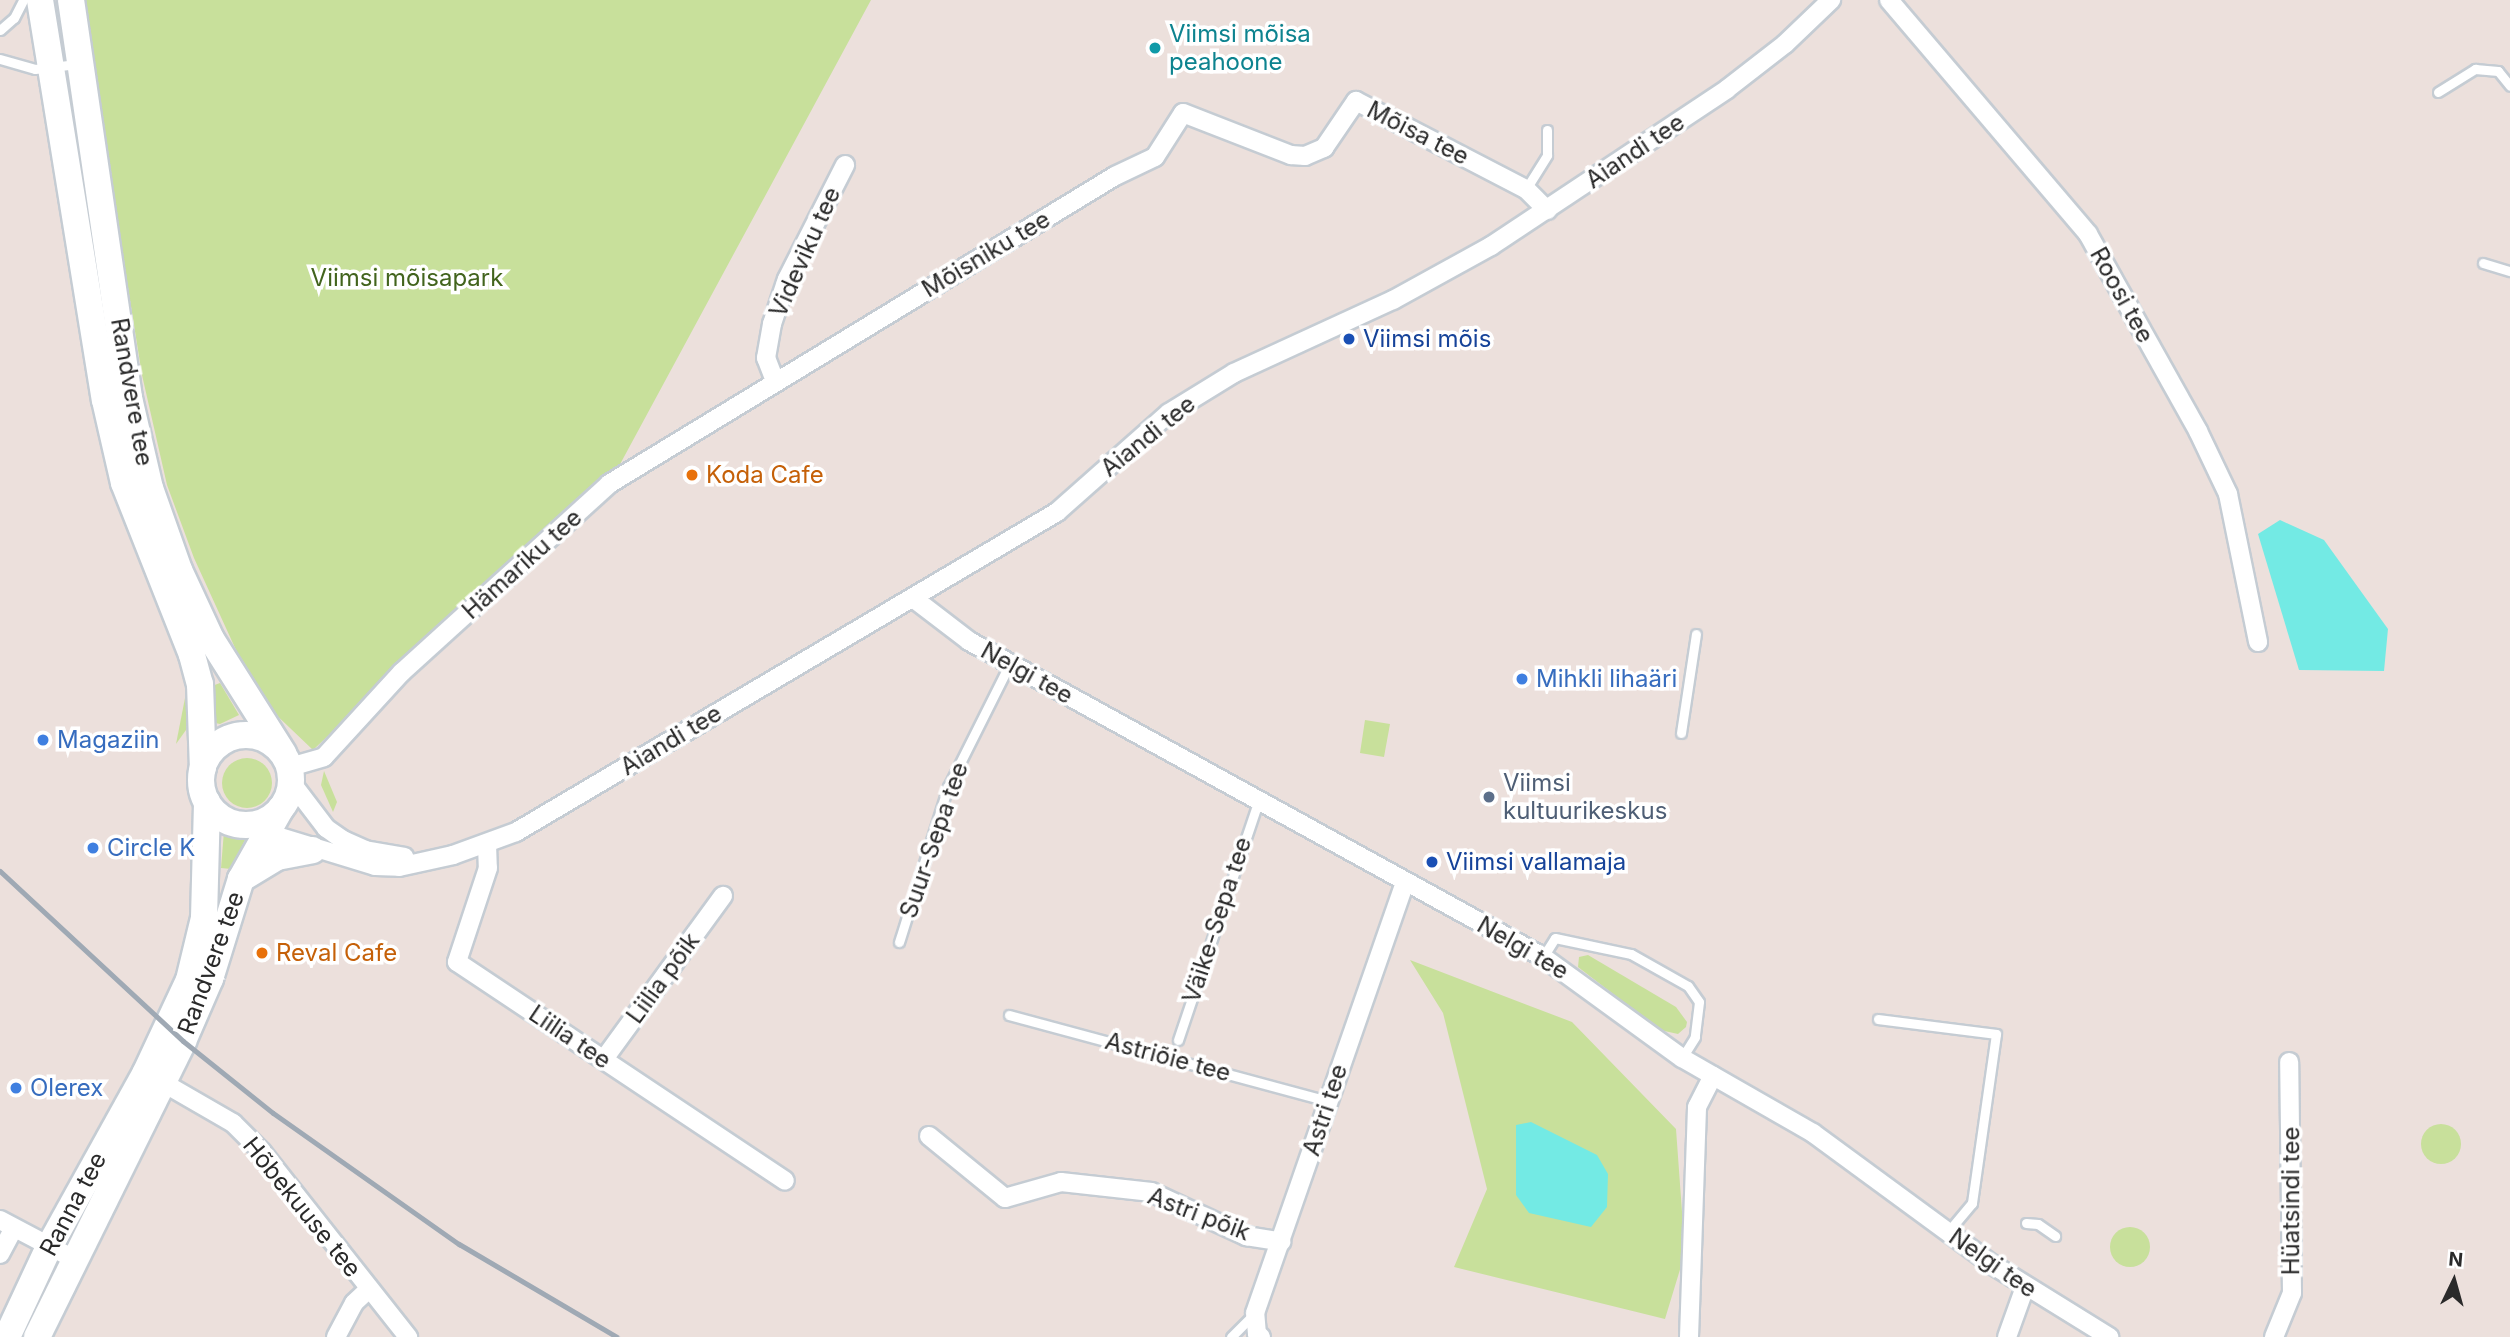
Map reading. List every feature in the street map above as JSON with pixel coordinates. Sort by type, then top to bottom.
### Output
[{"type":"street","name":"Randvere tee","points":[[40,0],[105,400],[124,483],[192,654],[200,684],[203,768]]},
{"type":"street","name":"Randvere tee","points":[[71,0],[83,63],[130,398],[150,488],[179,570],[211,639],[288,767]]},
{"type":"street","name":"Aiandi tee","points":[[253,828],[312,850],[375,866],[399,867],[453,855],[516,832],[1057,512],[1169,413],[1234,373],[1393,300],[1547,210],[1727,89],[1785,44],[1831,0]]},
{"type":"street","name":"Roosi tee","points":[[1889,0],[2088,234],[2198,431],[2228,494],[2258,642]]},
{"type":"street","name":"Mõisa tee","points":[[1183,113],[1291,155],[1305,156],[1324,148],[1356,101],[1526,189],[1547,210]]},
{"type":"street","name":"Mõisniku tee","points":[[775,381],[1115,176],[1155,157],[1183,113]]},
{"type":"street","name":"Videviku tee","points":[[775,381],[766,358],[772,324],[788,279],[845,165]]},
{"type":"street","name":"Hämariku tee","points":[[288,767],[324,757],[402,671],[609,484],[775,381]]},
{"type":"street","name":"Nelgi tee","points":[[913,598],[969,641],[1543,957],[1682,1059],[1813,1133],[2025,1287],[2109,1337]]},
{"type":"street","points":[[240,735],[271,742],[288,767],[281,808],[253,828],[222,817],[207,802],[203,768],[215,747],[240,735]]},
{"type":"street","name":"Aiandi tee","points":[[288,767],[326,828],[365,850],[419,859],[453,855]]},
{"type":"street","name":"Randvere tee","points":[[155,1078],[199,947],[208,878],[207,802]]},
{"type":"street","name":"Randvere tee","points":[[155,1078],[210,979],[241,879],[253,828]]},
{"type":"street","name":"Liilia tee","points":[[487,844],[488,868],[457,962],[785,1181]]},
{"type":"street","points":[[241,879],[277,857],[312,850]]},
{"type":"street","name":"Astri tee","points":[[1255,1312],[1282,1242],[1327,1101],[1405,882]]},
{"type":"street","name":"Liilia põik","points":[[604,1059],[723,896]]},
{"type":"street","name":"Hüatsindi tee","points":[[2274,1337],[2292,1293],[2289,1062]]},
{"type":"street","points":[[1689,1337],[1697,1107],[1713,1076]]},
{"type":"street","name":"Ranna tee","points":[[7,1337],[48,1247],[155,1078]]},
{"type":"street","name":"Ranna tee","points":[[37,1337],[76,1260],[155,1078]]},
{"type":"street","name":"Hõbekuuse tee","points":[[155,1078],[233,1123],[262,1152],[368,1290],[408,1337]]},
{"type":"street","name":"Astri põik","points":[[929,1136],[1005,1198],[1061,1182],[1151,1192],[1246,1236],[1282,1242]]},
{"type":"street","points":[[0,1254],[6,1225],[76,1260]]},
{"type":"street","points":[[2007,1337],[2025,1287]]},
{"type":"street","points":[[336,1337],[354,1303],[368,1290]]},
{"type":"street","points":[[1255,1312],[1257,1334],[1261,1337]]},
{"type":"lane","points":[[0,30],[14,18],[23,0]]},
{"type":"lane","points":[[0,59],[35,69],[83,63]]},
{"type":"lane","points":[[2438,92],[2476,69],[2498,71],[2510,86]]},
{"type":"lane","points":[[1526,189],[1547,155],[1547,130]]},
{"type":"lane","points":[[2483,263],[2510,271]]},
{"type":"lane","points":[[1681,733],[1696,634]]},
{"type":"lane","name":"Suur-Sepa tee","points":[[899,942],[948,787],[1010,663]]},
{"type":"lane","name":"Väike-Sepa tee","points":[[1178,1040],[1258,802]]},
{"type":"lane","points":[[1543,957],[1555,938],[1631,954],[1688,986],[1699,1002],[1695,1037],[1682,1059]]},
{"type":"lane","name":"Astriõie tee","points":[[1009,1015],[1327,1101]]},
{"type":"lane","points":[[1878,1019],[1996,1034],[1972,1203],[1948,1232]]},
{"type":"lane","points":[[2026,1223],[2038,1224],[2055,1236]]},
{"type":"lane","points":[[1231,1337],[1255,1312]]},
{"type":"green space","name":"Viimsi mõisapark","points":[[82,0],[871,0],[618,468],[560,516],[313,750],[268,707],[236,650],[194,558],[167,485],[142,375]]},
{"type":"green space","points":[[220,683],[239,715],[220,724],[215,723],[212,686]]},
{"type":"green space","points":[[186,693],[190,698],[186,730],[176,744]]},
{"type":"green space","points":[[1365,720],[1390,724],[1384,757],[1360,753]]},
{"type":"green space","points":[[247,758],[264,766],[272,783],[264,800],[247,808],[230,800],[222,783],[230,766]]},
{"type":"green space","points":[[324,771],[337,802],[333,812],[321,785]]},
{"type":"green space","points":[[224,831],[246,838],[231,869],[221,868]]},
{"type":"green space","points":[[1588,955],[1676,1007],[1687,1022],[1686,1027],[1678,1034],[1660,1030],[1578,967],[1579,957]]},
{"type":"green space","points":[[1410,960],[1572,1022],[1676,1129],[1685,1253],[1665,1319],[1454,1267],[1487,1189],[1443,1013]]},
{"type":"green space","points":[[2441,1124],[2449,1125],[2455,1130],[2460,1136],[2460,1152],[2455,1158],[2449,1163],[2441,1164],[2433,1163],[2427,1158],[2422,1152],[2421,1144],[2422,1136],[2427,1130],[2433,1125]]},
{"type":"green space","points":[[2130,1227],[2144,1233],[2150,1247],[2144,1261],[2130,1267],[2116,1261],[2110,1247],[2116,1233]]},
{"type":"water","points":[[2280,520],[2324,540],[2388,629],[2384,671],[2299,670],[2258,534]]},
{"type":"water","points":[[1531,1122],[1597,1155],[1608,1174],[1607,1207],[1591,1227],[1529,1213],[1516,1195],[1516,1125]]},
{"type":"railway","points":[[0,871],[183,1041],[273,1113],[459,1244],[617,1337]]},
{"type":"place","name":"Viimsi mõisa peahoone","points":[[1155,48]]},
{"type":"place","name":"Viimsi mõis","points":[[1349,339]]},
{"type":"place","name":"Koda Cafe","points":[[692,475]]},
{"type":"place","name":"Mihkli lihaäri","points":[[1522,679]]},
{"type":"place","name":"Magaziin","points":[[43,740]]},
{"type":"place","name":"Viimsi kultuurikeskus","points":[[1489,797]]},
{"type":"place","name":"Circle K","points":[[93,848]]},
{"type":"place","name":"Viimsi vallamaja","points":[[1432,862]]},
{"type":"place","name":"Reval Cafe","points":[[262,953]]},
{"type":"place","name":"Olerex","points":[[16,1088]]}]
